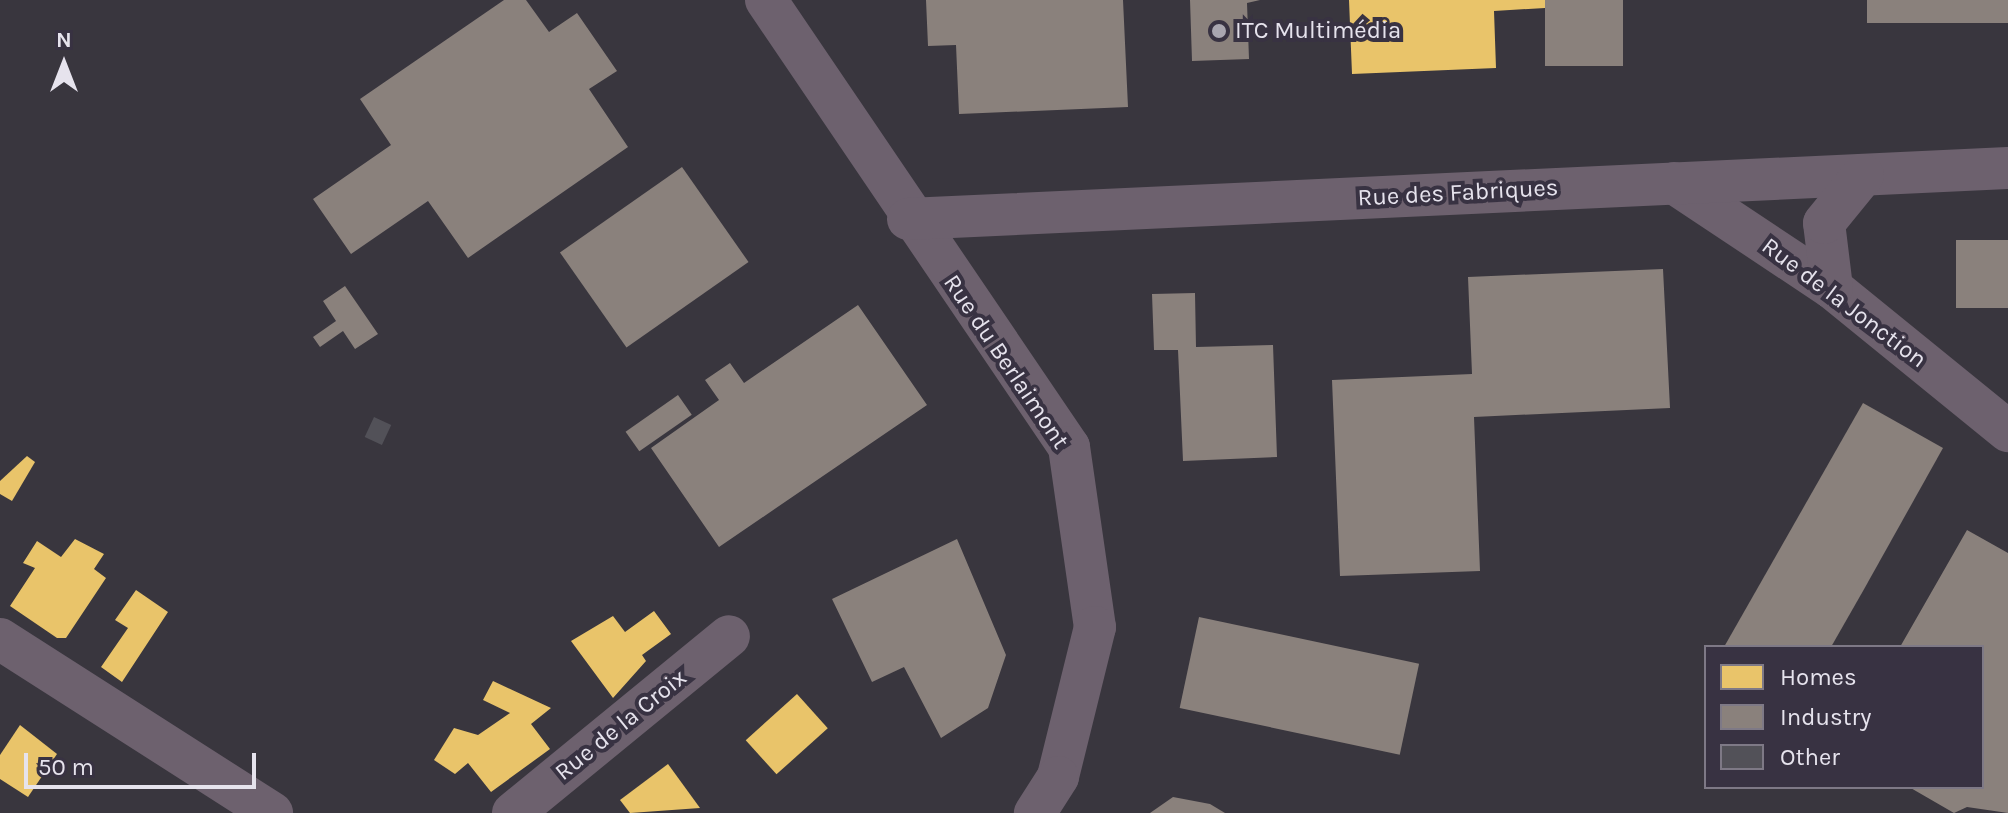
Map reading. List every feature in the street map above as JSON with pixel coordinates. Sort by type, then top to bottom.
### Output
[{"type":"street","name":"Rue du Berlaimont","points":[[766,0],[908,219],[1069,447],[1095,627],[1058,777],[1035,813]]},
{"type":"street","name":"Rue des Fabriques","points":[[908,219],[2008,168]]},
{"type":"street","points":[[1832,288],[1824,223],[1863,175]]},
{"type":"street","name":"Rue de la Jonction","points":[[1674,183],[1832,288],[2008,431]]},
{"type":"street","name":"Rue de la Croix","points":[[513,813],[729,636]]},
{"type":"street","points":[[0,639],[178,756],[272,813]]},
{"type":"street","points":[[178,756],[219,813]]},
{"type":"building: Homes","points":[[1349,0],[1545,0],[1545,8],[1494,11],[1496,68],[1352,74]]},
{"type":"building: Homes","points":[[27,456],[35,462],[12,501],[0,494],[0,481]]},
{"type":"building: Homes","points":[[75,539],[104,554],[94,569],[106,578],[66,638],[57,638],[10,606],[35,568],[23,563],[37,541],[61,557]]},
{"type":"building: Homes","points":[[136,590],[168,612],[122,682],[101,667],[128,628],[115,620]]},
{"type":"building: Homes","points":[[654,611],[671,634],[642,655],[646,661],[613,698],[571,641],[613,616],[625,632]]},
{"type":"building: Homes","points":[[493,681],[551,708],[531,724],[550,749],[491,792],[468,763],[455,774],[434,760],[454,728],[478,735],[510,713],[483,700]]},
{"type":"building: Homes","points":[[797,694],[828,728],[777,774],[746,740]]},
{"type":"building: Homes","points":[[20,725],[57,754],[28,797],[0,779],[0,755]]},
{"type":"building: Homes","points":[[668,764],[700,808],[630,813],[620,800]]},
{"type":"building: Industry","points":[[504,0],[526,0],[549,32],[577,13],[617,71],[589,89],[628,147],[468,258],[428,201],[351,254],[313,199],[391,145],[360,99]]},
{"type":"building: Industry","points":[[926,0],[1123,0],[1128,107],[959,114],[956,45],[928,46]]},
{"type":"building: Industry","name":"ITC Multimédia","points":[[1190,0],[1260,0],[1247,3],[1249,59],[1192,61]]},
{"type":"building: Industry","points":[[1545,0],[1623,0],[1623,66],[1545,66]]},
{"type":"building: Industry","points":[[1867,0],[2008,0],[2008,23],[1867,23]]},
{"type":"building: Industry","points":[[682,167],[749,262],[626,347],[560,252]]},
{"type":"building: Industry","points":[[1956,240],[2008,240],[2008,308],[1956,308]]},
{"type":"building: Industry","points":[[1663,269],[1670,408],[1474,417],[1480,571],[1340,576],[1332,380],[1472,374],[1468,277]]},
{"type":"building: Industry","points":[[345,286],[378,334],[355,349],[343,331],[320,347],[313,337],[336,321],[323,301]]},
{"type":"building: Industry","points":[[1195,293],[1196,347],[1273,345],[1277,457],[1183,461],[1178,350],[1154,350],[1152,294]]},
{"type":"building: Industry","points":[[858,305],[927,405],[719,547],[651,448],[719,400],[705,380],[730,363],[744,383]]},
{"type":"building: Industry","points":[[678,395],[692,415],[639,451],[626,432]]},
{"type":"building: Industry","points":[[1863,403],[1943,448],[1832,645],[1725,645]]},
{"type":"building: Industry","points":[[1967,530],[2008,553],[2008,813],[1967,807],[1954,813],[1912,789],[1984,789],[1984,645],[1901,645]]},
{"type":"building: Industry","points":[[957,539],[1006,655],[988,708],[941,738],[904,667],[872,682],[832,599]]},
{"type":"building: Industry","points":[[1199,617],[1419,664],[1400,755],[1180,708]]},
{"type":"building: Industry","points":[[1173,797],[1210,804],[1225,813],[1150,813]]},
{"type":"building: Other","points":[[374,417],[391,425],[382,445],[365,437]]},
{"type":"place","name":"ITC Multimédia","points":[[1219,31]]}]
